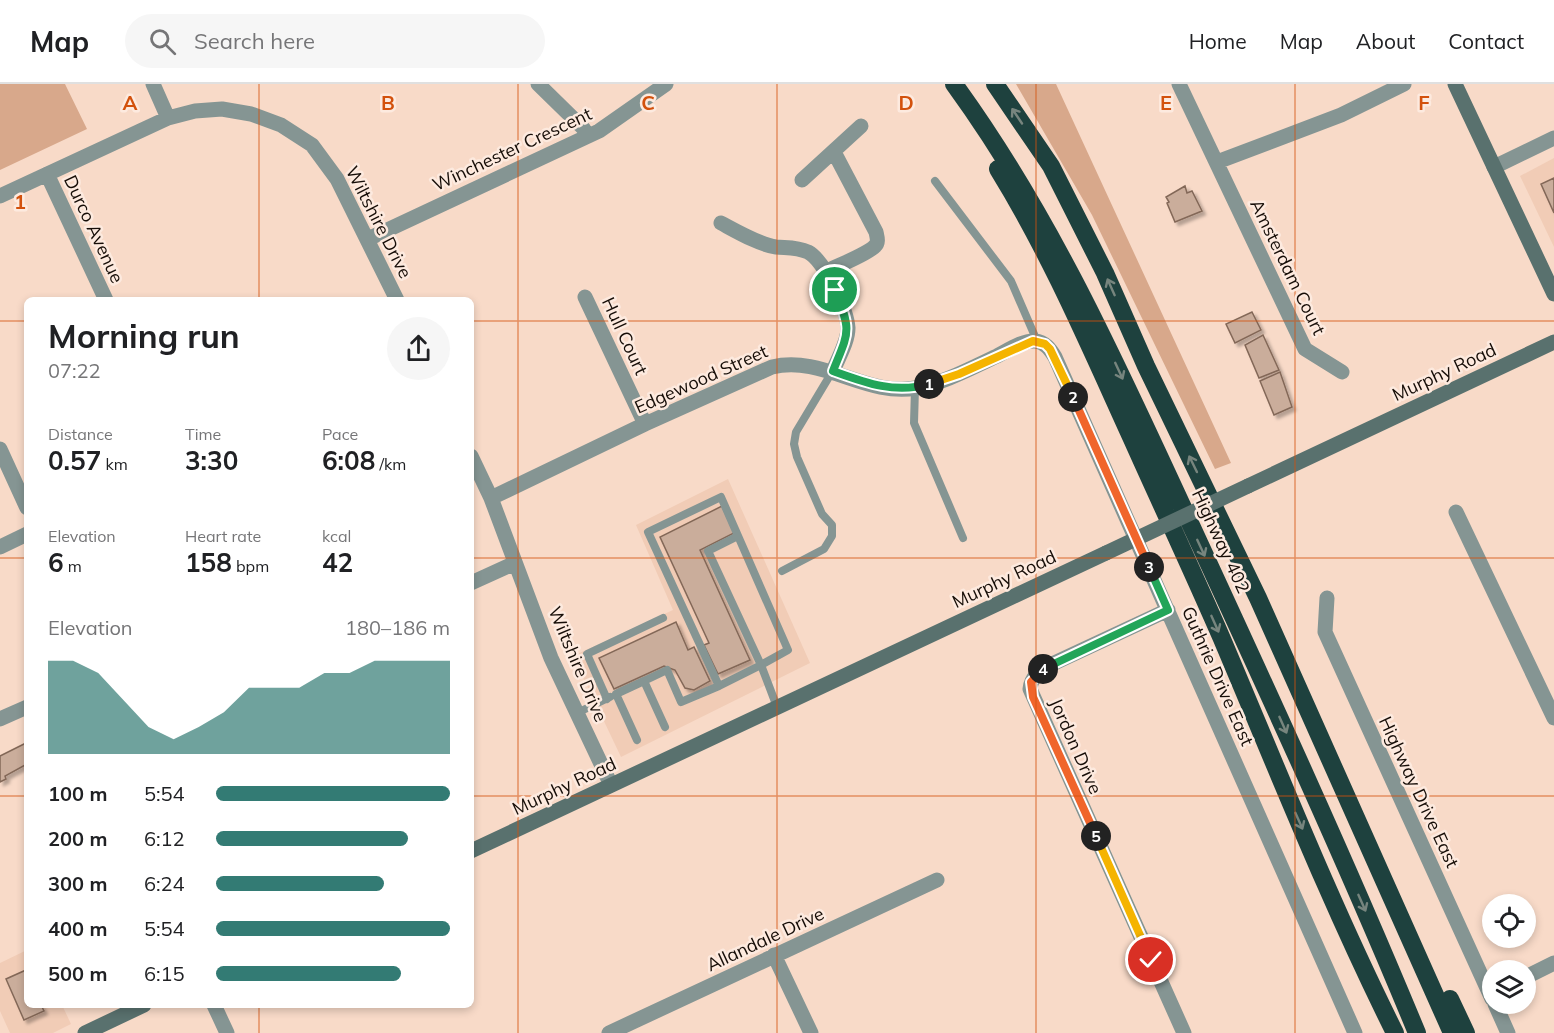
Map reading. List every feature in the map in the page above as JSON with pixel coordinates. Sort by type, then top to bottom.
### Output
[{"type":"highway","points":[[945,84],[1002,176],[1066,295],[1221,639],[1275,768],[1393,1033]]},
{"type":"highway","name":"Highway 402","points":[[954,84],[1030,198],[1094,317],[1266,688],[1375,931],[1417,1033]]},
{"type":"highway","name":"Highway 402","points":[[995,84],[1051,166],[1101,264],[1146,366],[1258,598],[1452,1033]]},
{"type":"highway","points":[[1258,598],[1350,776],[1466,1033]]},
{"type":"highway","points":[[1375,931],[1425,1033]]},
{"type":"street","points":[[153,84],[168,118]]},
{"type":"street","points":[[538,84],[583,128],[588,136]]},
{"type":"street","name":"Winchester Crescent","points":[[368,239],[588,136],[610,124],[666,84]]},
{"type":"street","name":"Amsterdam Court","points":[[1179,84],[1305,349],[1342,372]]},
{"type":"street","points":[[1216,162],[1341,115],[1404,84]]},
{"type":"street","points":[[1455,84],[1554,294]]},
{"type":"street","name":"Wiltshire Drive","points":[[0,196],[168,118],[195,111],[222,109],[250,114],[282,125],[312,145],[338,179],[396,297]]},
{"type":"street","points":[[802,180],[861,126]]},
{"type":"street","points":[[1494,166],[1554,138]]},
{"type":"street","points":[[826,271],[867,251],[878,241],[872,223],[834,152]]},
{"type":"street","name":"Durco Avenue","points":[[47,174],[105,297]]},
{"type":"street","points":[[721,223],[775,247],[800,248],[811,253],[826,271],[848,328],[846,340],[833,371]]},
{"type":"street","name":"Hull Court","points":[[585,297],[645,424]]},
{"type":"street","name":"Edgewood Street","points":[[491,498],[645,424],[772,367],[799,364],[833,371],[882,387],[915,388],[959,374],[1029,341],[1037,341]]},
{"type":"street","name":"Guthrie Drive East","points":[[1037,341],[1050,349],[1055,357],[1355,1033]]},
{"type":"street","name":"Murphy Road","points":[[474,850],[1554,342]]},
{"type":"street","points":[[0,450],[24,502]]},
{"type":"street","name":"Wiltshire Drive","points":[[474,462],[491,498],[551,658],[611,785]]},
{"type":"street","points":[[1456,512],[1554,718]]},
{"type":"street","points":[[0,547],[24,535]]},
{"type":"street","points":[[474,582],[515,563]]},
{"type":"street","name":"Highway Drive East","points":[[1327,598],[1325,632],[1482,975]]},
{"type":"street","name":"Jordon Drive","points":[[1168,610],[1050,665],[1034,677],[1030,689],[1184,1033]]},
{"type":"street","points":[[0,719],[24,708]]},
{"type":"street","name":"Allandale Drive","points":[[609,1033],[937,880]]},
{"type":"street","points":[[774,956],[811,1033]]},
{"type":"street","points":[[1536,972],[1554,963]]},
{"type":"street","points":[[85,1033],[138,1008]]},
{"type":"street","points":[[215,1008],[227,1033]]},
{"type":"street","name":"Highway Drive East","points":[[1500,1014],[1508,1033]]},
{"type":"lane","points":[[935,181],[1011,281],[1037,341]]},
{"type":"lane","points":[[782,571],[824,549],[832,536],[832,525],[822,514],[797,457],[794,444],[796,432],[833,371]]},
{"type":"lane","points":[[915,388],[914,423],[963,538]]},
{"type":"lane","points":[[577,713],[667,670],[681,702],[719,686],[788,650],[721,497],[648,532],[719,686]]},
{"type":"lane","points":[[738,536],[708,551],[777,707]]},
{"type":"lane","points":[[607,699],[587,654],[663,618]]},
{"type":"lane","points":[[644,681],[665,726]]},
{"type":"lane","points":[[616,694],[637,740]]},
{"type":"shaded area","points":[[0,84],[65,84],[87,129],[0,170]]},
{"type":"shaded area","points":[[1016,84],[1056,84],[1231,463],[1215,469],[1092,215]]},
{"type":"shaded area","points":[[1554,158],[1554,247],[1520,176]]},
{"type":"shaded area","points":[[728,479],[810,663],[621,757],[573,656],[673,610],[636,525]]},
{"type":"shaded area","points":[[24,951],[24,1008],[63,1008],[71,1024],[53,1033],[10,1033],[0,1011],[0,963]]},
{"type":"building","points":[[1554,178],[1554,213],[1541,184]]},
{"type":"building","points":[[1185,186],[1187,193],[1192,191],[1202,211],[1175,222],[1166,197]]},
{"type":"building","points":[[1252,312],[1261,330],[1235,343],[1226,324]]},
{"type":"building","points":[[1263,335],[1279,370],[1259,378],[1245,345]]},
{"type":"building","points":[[1280,372],[1292,407],[1274,415],[1260,381]]},
{"type":"building","points":[[722,506],[734,533],[700,550],[750,660],[718,674],[704,645],[709,643],[660,537]]},
{"type":"building","points":[[676,622],[688,650],[694,647],[710,681],[694,690],[685,688],[675,670],[664,666],[614,689],[599,658]]},
{"type":"building","points":[[24,744],[24,766],[5,776],[6,779],[0,782],[0,756]]},
{"type":"building","points":[[24,971],[24,1008],[42,1008],[44,1011],[24,1020],[6,979]]},
{"type":"route","points":[[835,290],[848,328],[846,340],[833,371],[862,382],[882,387],[915,388],[959,374],[1029,341],[1045,344],[1055,357],[1168,610],[1041,670],[1031,682],[1030,689],[1151,960]]}]
